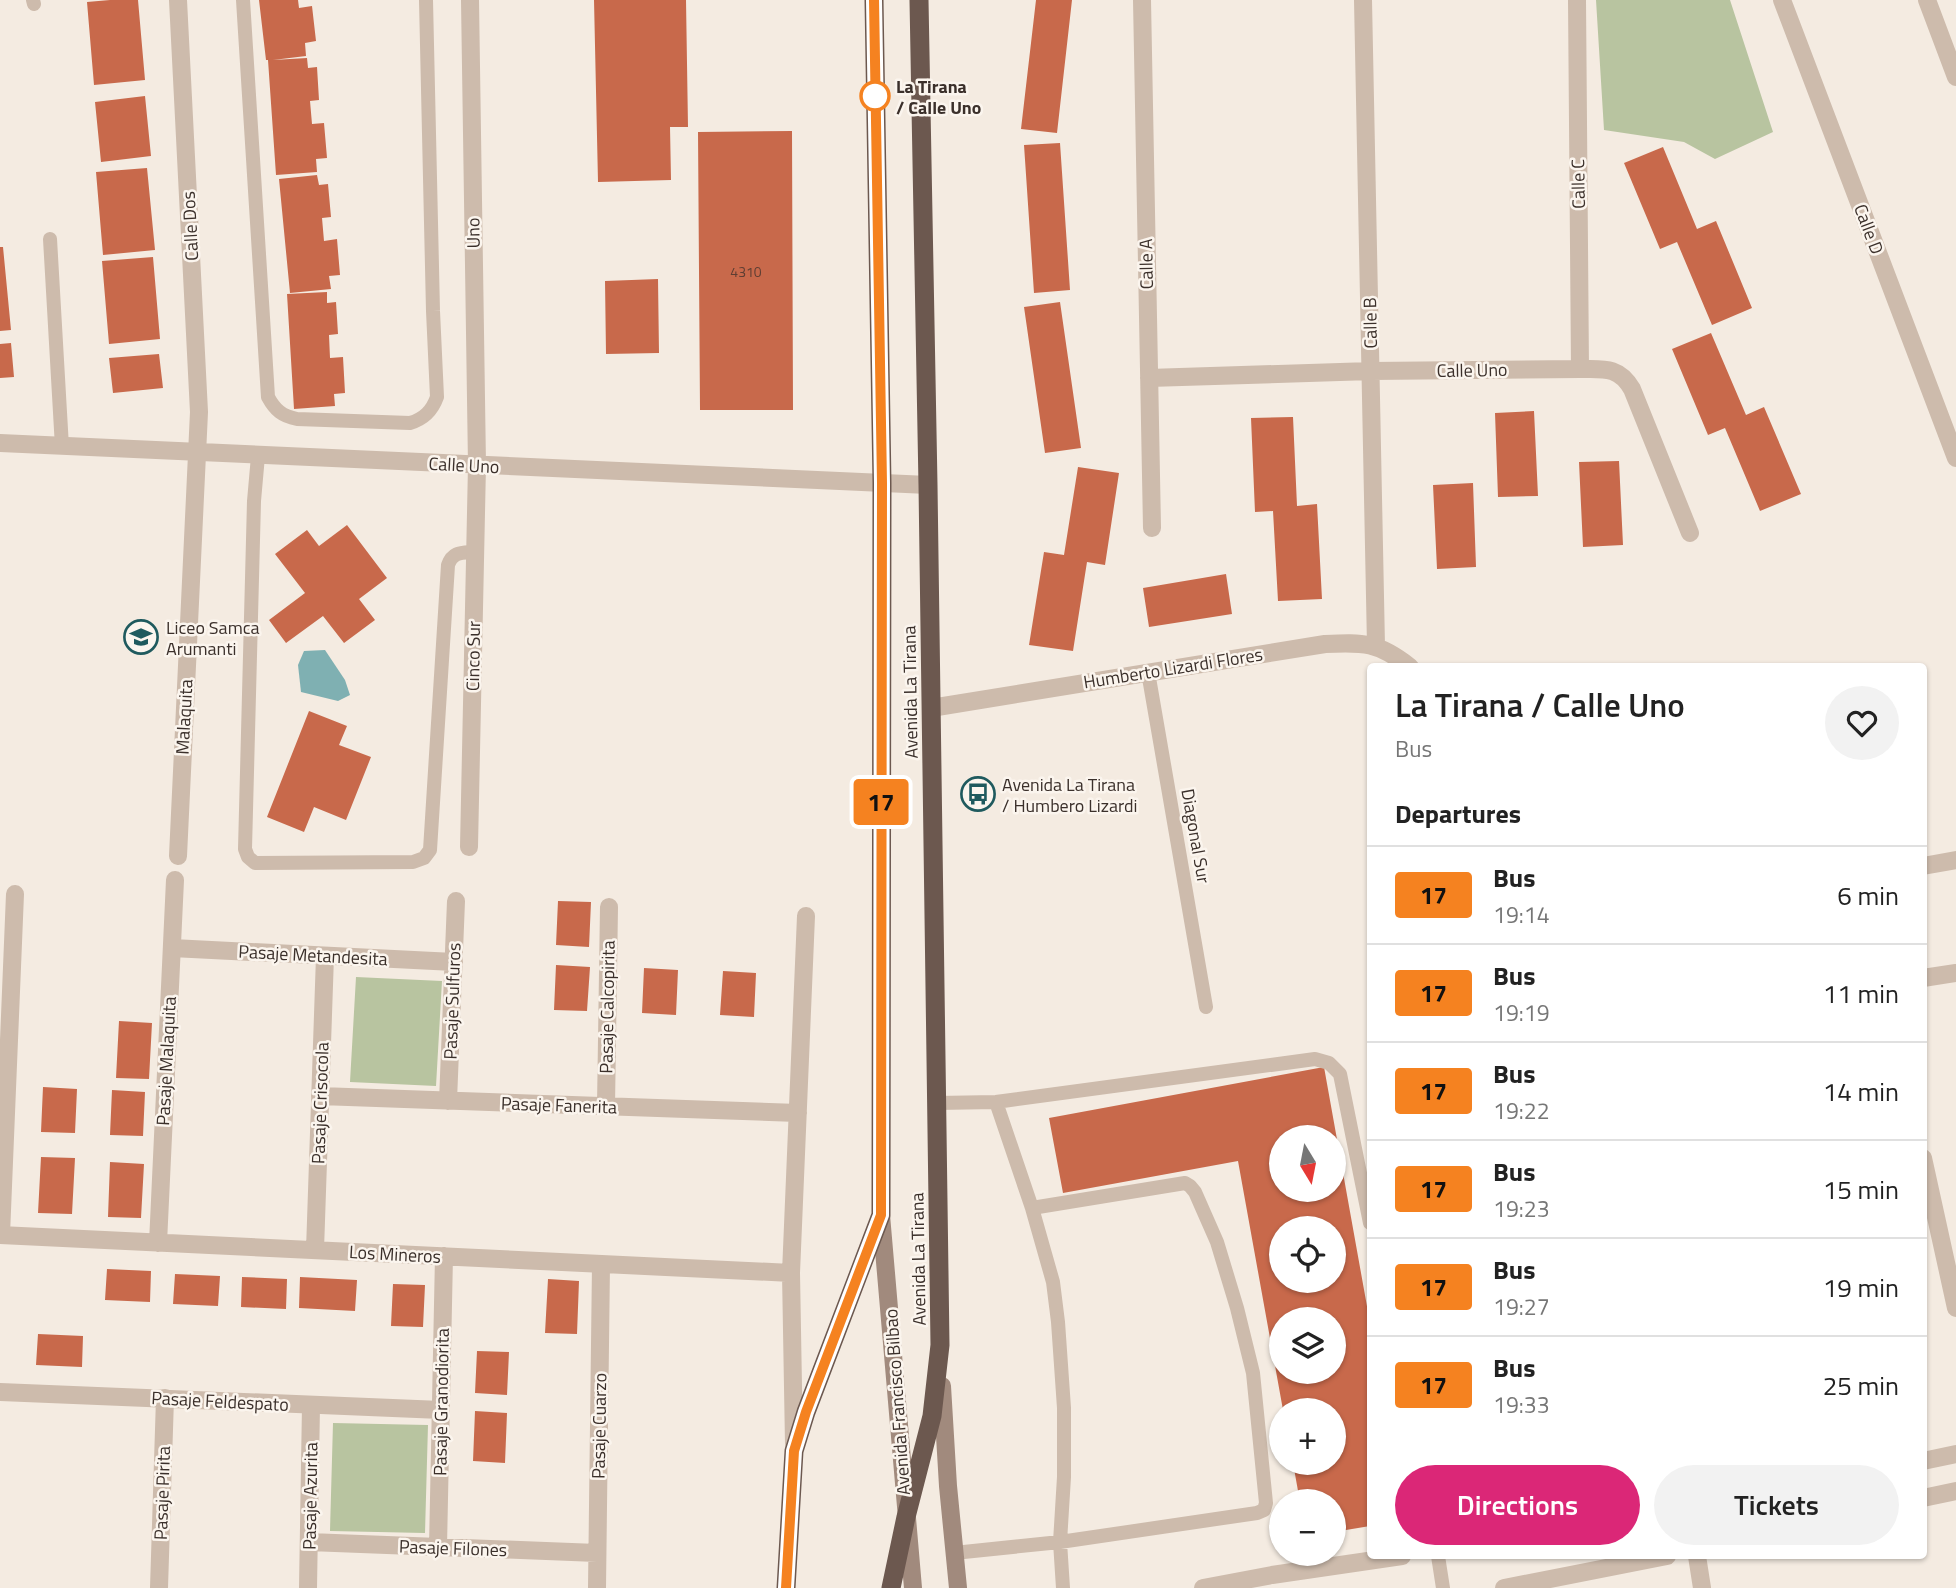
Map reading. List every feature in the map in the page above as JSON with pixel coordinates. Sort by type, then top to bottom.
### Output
[{"type":"highway","name":"Avenida La Tirana","points":[[786,1588],[794,1451],[806,1412],[881,1215],[882,483],[874,0]]},
{"type":"highway","name":"Avenida La Tirana","points":[[891,1588],[932,1416],[940,1345],[919,0]]},
{"type":"main road","name":"Avenida Francisco Bilbao","points":[[881,1215],[913,1588]]},
{"type":"main road","points":[[940,1345],[944,1437],[958,1588]]},
{"type":"street","name":"Calle Dos","points":[[178,0],[199,412],[197,452]]},
{"type":"street","name":"Uno","points":[[470,0],[477,465]]},
{"type":"street","name":"Calle A","points":[[1142,0],[1152,528]]},
{"type":"street","name":"Calle B","points":[[1363,0],[1376,646]]},
{"type":"street","name":"Calle C","points":[[1577,0],[1580,369]]},
{"type":"street","name":"Calle D","points":[[1782,0],[1956,458]]},
{"type":"street","points":[[1927,0],[1956,77]]},
{"type":"street","name":"Calle Uno","points":[[1149,377],[1371,371],[1613,370],[1627,380],[1690,533]]},
{"type":"street","name":"Calle Uno","points":[[0,443],[928,485]]},
{"type":"street","name":"Malaquita","points":[[178,856],[197,452]]},
{"type":"street","name":"Cinco Sur","points":[[469,847],[477,465]]},
{"type":"street","name":"Humberto Lizardi Flores","points":[[931,708],[1325,644],[1360,643],[1376,646],[1404,663]]},
{"type":"street","points":[[1927,865],[1956,860]]},
{"type":"street","name":"Pasaje Malaquita","points":[[158,1243],[175,880]]},
{"type":"street","points":[[1,1235],[15,894]]},
{"type":"street","name":"Pasaje Sulfuros","points":[[449,1101],[456,901]]},
{"type":"street","name":"Pasaje Calcopirita","points":[[606,1106],[609,907]]},
{"type":"street","name":"Avenida La Tirana","points":[[794,1451],[790,1273],[806,916]]},
{"type":"street","name":"Pasaje Metandesita","points":[[172,948],[454,962]]},
{"type":"street","name":"Pasaje Crisocola","points":[[315,1250],[325,956]]},
{"type":"street","points":[[1927,977],[1956,972]]},
{"type":"street","name":"Pasaje Fanerita","points":[[320,1096],[798,1113]]},
{"type":"street","points":[[1927,1176],[1956,1308]]},
{"type":"street","name":"Los Mineros","points":[[1,1235],[790,1273]]},
{"type":"street","name":"Pasaje Granodiorita","points":[[438,1547],[444,1256]]},
{"type":"street","name":"Pasaje Cuarzo","points":[[597,1588],[601,1264]]},
{"type":"street","name":"Pasaje Feldespato","points":[[0,1392],[441,1410]]},
{"type":"street","name":"Pasaje Pirita","points":[[159,1588],[165,1398]]},
{"type":"street","name":"Pasaje Azurita","points":[[309,1588],[311,1405]]},
{"type":"street","points":[[1927,1460],[1956,1454]]},
{"type":"street","points":[[1927,1498],[1956,1491]]},
{"type":"street","name":"Pasaje Filones","points":[[309,1542],[597,1553]]},
{"type":"street","points":[[1203,1588],[1381,1559]]},
{"type":"street","points":[[1505,1588],[1652,1559]]},
{"type":"street","points":[[1697,1559],[1702,1588]]},
{"type":"lane","points":[[243,0],[268,397],[278,412],[297,419],[410,423],[424,418],[437,397],[426,0]]},
{"type":"lane","points":[[50,239],[62,447]]},
{"type":"lane","points":[[258,456],[253,514],[245,849],[248,857],[255,863],[413,862],[424,858],[430,850],[448,565],[451,557],[457,553],[475,552]]},
{"type":"lane","name":"Diagonal Sur","points":[[1148,672],[1206,1007]]},
{"type":"lane","points":[[937,1103],[996,1102],[1315,1059],[1329,1063],[1340,1074],[1367,1208]]},
{"type":"lane","points":[[996,1102],[1032,1208],[1052,1283],[1062,1353],[1064,1408],[1060,1542],[1063,1588]]},
{"type":"lane","points":[[954,1553],[1060,1542],[1257,1513],[1264,1510],[1266,1503],[1253,1373],[1217,1242],[1195,1192],[1185,1183],[1032,1208]]},
{"type":"lane","points":[[1438,1559],[1443,1588]]},
{"type":"green space","points":[[1596,0],[1730,0],[1773,132],[1715,159],[1684,142],[1604,130]]},
{"type":"green space","points":[[356,977],[442,981],[436,1086],[350,1082]]},
{"type":"green space","points":[[333,1423],[428,1425],[425,1533],[330,1531]]},
{"type":"water","points":[[325,650],[345,680],[350,695],[338,701],[301,692],[298,665],[304,651]]},
{"type":"building","points":[[138,0],[145,80],[94,85],[87,2]]},
{"type":"building","points":[[259,0],[298,0],[299,8],[312,6],[316,41],[305,43],[306,56],[273,60],[307,58],[308,68],[317,67],[319,100],[310,101],[312,124],[324,123],[327,158],[316,159],[317,172],[276,175],[268,60]]},
{"type":"building","points":[[594,0],[686,0],[688,127],[670,127],[671,180],[598,182]]},
{"type":"building","points":[[1036,0],[1072,0],[1057,133],[1021,129]]},
{"type":"building","points":[[145,96],[151,156],[101,162],[95,102]]},
{"type":"building","points":[[792,131],[793,410],[700,410],[698,132]]},
{"type":"building","points":[[1060,143],[1070,290],[1034,293],[1024,145]]},
{"type":"building","points":[[1663,147],[1697,229],[1716,221],[1752,308],[1712,325],[1677,242],[1660,249],[1624,163]]},
{"type":"building","points":[[147,168],[155,250],[103,255],[96,172]]},
{"type":"building","points":[[317,175],[319,185],[328,184],[331,217],[322,218],[324,241],[337,239],[340,275],[329,276],[331,289],[290,293],[279,179]]},
{"type":"building","points":[[0,247],[3,247],[11,330],[0,331]]},
{"type":"building","points":[[153,257],[160,339],[109,344],[102,261]]},
{"type":"building","points":[[658,279],[659,353],[606,354],[605,281]]},
{"type":"building","points":[[327,292],[327,303],[336,302],[338,334],[329,335],[330,358],[343,357],[345,393],[334,394],[335,406],[294,409],[287,294]]},
{"type":"building","points":[[1060,302],[1081,448],[1045,453],[1024,307]]},
{"type":"building","points":[[1711,333],[1746,415],[1764,407],[1801,494],[1760,511],[1725,428],[1708,435],[1672,349]]},
{"type":"building","points":[[11,343],[14,377],[0,378],[0,344]]},
{"type":"building","points":[[159,354],[163,388],[113,393],[109,358]]},
{"type":"building","points":[[1534,411],[1538,496],[1498,497],[1495,413]]},
{"type":"building","points":[[1293,417],[1297,506],[1317,504],[1322,599],[1278,601],[1273,511],[1255,512],[1251,418]]},
{"type":"building","points":[[1619,461],[1623,545],[1583,547],[1579,462]]},
{"type":"building","points":[[1078,467],[1119,473],[1105,565],[1087,562],[1073,651],[1029,645],[1044,552],[1064,555]]},
{"type":"building","points":[[1473,483],[1476,567],[1437,569],[1433,485]]},
{"type":"building","points":[[347,525],[387,578],[359,599],[375,620],[344,643],[323,616],[286,643],[269,620],[305,593],[275,554],[307,530],[319,546]]},
{"type":"building","points":[[1226,574],[1232,614],[1149,627],[1143,588]]},
{"type":"building","points":[[309,711],[347,726],[339,745],[371,757],[346,820],[314,807],[304,832],[267,817]]},
{"type":"building","points":[[558,901],[591,902],[589,947],[556,945]]},
{"type":"building","points":[[556,965],[590,967],[587,1011],[554,1010]]},
{"type":"building","points":[[644,968],[678,970],[676,1015],[642,1013]]},
{"type":"building","points":[[723,971],[756,973],[754,1017],[720,1015]]},
{"type":"building","points":[[119,1021],[152,1023],[149,1079],[116,1078]]},
{"type":"building","points":[[1324,1067],[1334,1125],[1269,1125],[1269,1202],[1346,1202],[1346,1189],[1367,1306],[1367,1526],[1346,1530],[1346,1489],[1298,1489],[1295,1475],[1346,1475],[1346,1398],[1281,1398],[1278,1384],[1346,1384],[1346,1307],[1269,1307],[1269,1333],[1238,1161],[1063,1193],[1049,1118]]},
{"type":"building","points":[[43,1087],[77,1089],[75,1133],[41,1132]]},
{"type":"building","points":[[112,1090],[145,1092],[143,1136],[110,1135]]},
{"type":"building","points":[[41,1157],[75,1158],[72,1214],[38,1213]]},
{"type":"building","points":[[110,1162],[144,1164],[141,1218],[108,1217]]},
{"type":"building","points":[[107,1269],[151,1271],[150,1302],[105,1300]]},
{"type":"building","points":[[175,1274],[220,1276],[218,1306],[173,1304]]},
{"type":"building","points":[[242,1277],[287,1279],[286,1309],[241,1307]]},
{"type":"building","points":[[300,1277],[357,1280],[355,1311],[299,1308]]},
{"type":"building","points":[[548,1279],[579,1281],[577,1334],[545,1333]]},
{"type":"building","points":[[393,1284],[425,1285],[423,1327],[391,1326]]},
{"type":"building","points":[[38,1334],[83,1336],[82,1367],[36,1365]]},
{"type":"building","points":[[477,1351],[509,1352],[507,1395],[475,1393]]},
{"type":"building","points":[[475,1411],[507,1413],[505,1463],[473,1461]]},
{"type":"bus line","name":"17","points":[[786,1588],[794,1451],[806,1412],[881,1215],[882,483],[874,0]]},
{"type":"place","name":"La Tirana / Calle Uno","points":[[875,96]]},
{"type":"place","name":"Liceo Samca Arumanti","points":[[141,637]]},
{"type":"place","name":"Avenida La Tirana / Humbero Lizardi","points":[[978,794]]}]
